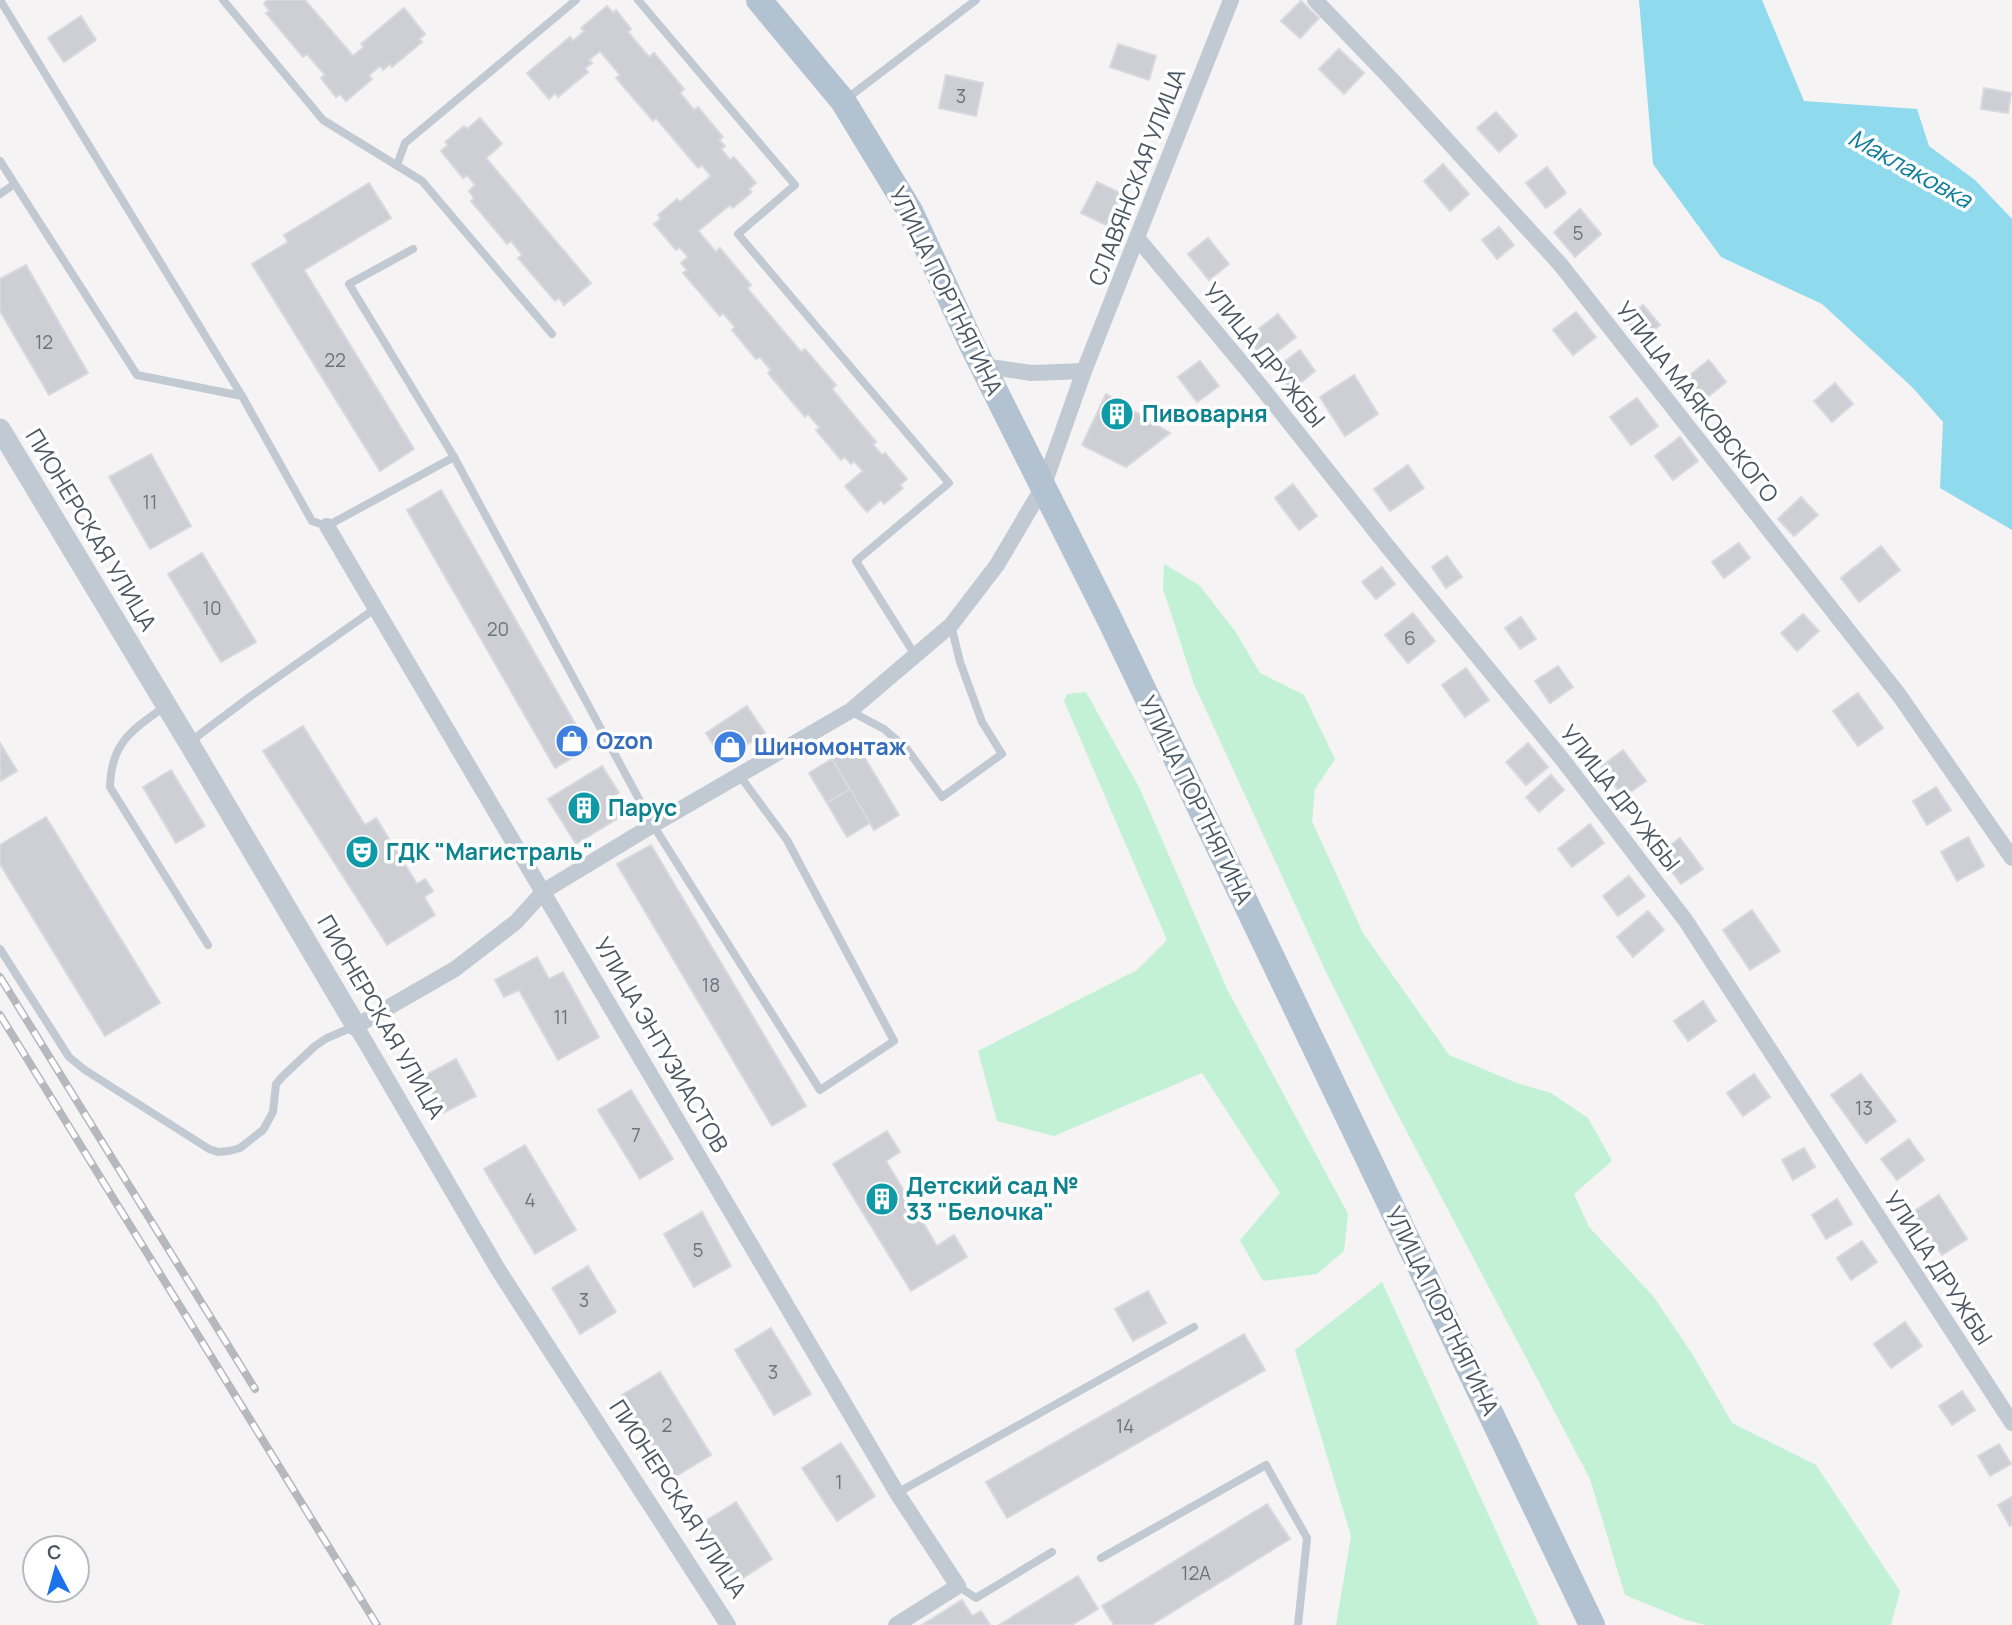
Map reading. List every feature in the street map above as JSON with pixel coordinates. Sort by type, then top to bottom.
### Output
[{"type":"main road","name":"УЛИЦА ПОРТНЯГИНА","points":[[759,0],[843,101],[910,211],[983,366],[1110,620],[1592,1625]]},
{"type":"street","name":"СЛАВЯНСКАЯ УЛИЦА","points":[[356,1026],[456,969],[516,922],[544,891],[850,711],[951,625],[997,565],[1043,487],[1084,372],[1231,0]]},
{"type":"street","name":"УЛИЦА МАЯКОВСКОГО","points":[[1315,0],[1560,264],[1899,695],[2012,858]]},
{"type":"street","name":"УЛИЦА ДРУЖБЫ","points":[[1138,239],[1250,373],[1562,759],[1686,921],[2012,1423]]},
{"type":"street","points":[[983,366],[1032,373],[1084,372]]},
{"type":"street","name":"ПИОНЕРСКАЯ УЛИЦА","points":[[0,429],[189,743],[499,1271],[728,1625]]},
{"type":"street","name":"УЛИЦА ЭНТУЗИАСТОВ","points":[[327,526],[897,1493],[958,1586]]},
{"type":"street","points":[[896,1625],[958,1586]]},
{"type":"lane","points":[[1,0],[242,396],[312,521],[327,526],[454,457]]},
{"type":"lane","points":[[223,0],[323,120],[422,181],[552,334]]},
{"type":"lane","points":[[397,165],[405,143],[576,0]]},
{"type":"lane","points":[[638,0],[795,186],[738,234],[949,482],[856,561],[915,655]]},
{"type":"lane","points":[[843,101],[976,0]]},
{"type":"lane","points":[[0,161],[137,375],[242,396]]},
{"type":"lane","points":[[0,194],[13,185]]},
{"type":"lane","points":[[413,249],[349,284],[454,457],[653,825],[820,1090],[894,1041],[787,840],[740,776]]},
{"type":"lane","points":[[189,743],[376,608]]},
{"type":"lane","points":[[850,711],[884,729],[906,749],[942,797],[1002,754],[982,722],[960,662],[951,625]]},
{"type":"lane","points":[[166,705],[122,743],[114,757],[110,787],[208,945]]},
{"type":"lane","points":[[0,949],[69,1057],[162,1120],[218,1152],[240,1148],[258,1135],[273,1112],[276,1084],[283,1076],[315,1046],[356,1026]]},
{"type":"lane","points":[[897,1493],[1194,1327]]},
{"type":"lane","points":[[1101,1558],[1266,1465],[1307,1538],[1298,1625]]},
{"type":"lane","points":[[958,1586],[976,1598],[1052,1552]]},
{"type":"green space","points":[[1164,564],[1199,585],[1235,631],[1260,673],[1304,695],[1335,759],[1315,789],[1312,821],[1363,933],[1449,1055],[1517,1083],[1551,1093],[1588,1118],[1612,1161],[1574,1194],[1589,1227],[1653,1296],[1693,1355],[1732,1423],[1816,1465],[1900,1591],[1891,1625],[1705,1625],[1683,1619],[1625,1595],[1590,1479],[1388,1096],[1326,972],[1194,684],[1163,589]]},
{"type":"green space","points":[[1086,692],[1139,787],[1227,989],[1348,1214],[1344,1251],[1317,1274],[1263,1281],[1240,1240],[1280,1193],[1202,1073],[1054,1136],[997,1121],[978,1051],[1137,970],[1167,940],[1064,701],[1067,694]]},
{"type":"green space","points":[[1382,1282],[1539,1625],[1336,1625],[1351,1536],[1295,1350]]},
{"type":"water","name":"Маклаковка","points":[[1639,0],[1762,0],[1804,101],[1917,109],[1929,146],[1975,180],[2012,219],[2012,530],[1940,488],[1943,422],[1912,387],[1822,304],[1721,257],[1653,164]]},
{"type":"building","points":[[267,0],[305,0],[353,56],[364,47],[361,44],[404,8],[425,34],[419,39],[422,42],[392,67],[390,64],[383,70],[380,66],[369,75],[372,79],[346,101],[340,94],[336,97],[321,78],[325,75],[307,54],[303,57],[266,13],[270,11],[264,4]]},
{"type":"building","points":[[1301,1],[1319,18],[1300,38],[1281,21]]},
{"type":"building","points":[[607,6],[613,13],[616,10],[631,29],[628,32],[649,57],[654,53],[684,89],[680,93],[694,110],[698,107],[723,137],[719,140],[725,146],[721,149],[730,160],[734,157],[756,183],[749,189],[752,192],[733,208],[730,205],[698,231],[716,252],[720,248],[751,285],[747,288],[801,352],[805,349],[836,385],[832,389],[876,442],[873,445],[882,455],[885,453],[907,479],[900,485],[903,488],[884,504],[881,500],[867,512],[845,486],[863,471],[854,461],[851,464],[845,457],[841,460],[816,430],[820,428],[808,414],[805,417],[768,373],[771,370],[760,357],[756,359],[732,330],[735,327],[723,313],[720,316],[683,273],[687,270],[681,263],[688,257],[679,247],[676,250],[654,224],[661,218],[658,215],[677,199],[680,202],[711,176],[702,165],[698,168],[656,118],[653,121],[616,78],[620,75],[600,51],[589,60],[592,63],[585,68],[588,72],[558,97],[555,93],[549,99],[527,73],[570,37],[573,41],[584,31],[581,28]]},
{"type":"building","points":[[81,16],[96,40],[64,62],[48,38]]},
{"type":"building","points":[[1118,44],[1156,56],[1149,80],[1110,67]]},
{"type":"building","points":[[1339,49],[1364,73],[1344,94],[1319,69]]},
{"type":"building","points":[[946,75],[983,83],[976,116],[939,108]]},
{"type":"building","points":[[1984,88],[2011,93],[2008,113],[1981,109]]},
{"type":"building","points":[[1496,112],[1517,136],[1499,152],[1477,128]]},
{"type":"building","points":[[480,118],[502,144],[486,158],[591,283],[564,305],[559,298],[555,301],[518,258],[522,255],[511,241],[507,244],[471,201],[474,198],[469,191],[475,185],[467,175],[463,178],[441,151],[448,145],[445,142],[464,126],[467,129]]},
{"type":"building","points":[[1443,164],[1469,194],[1450,211],[1424,181]]},
{"type":"building","points":[[1547,167],[1566,193],[1546,208],[1526,183]]},
{"type":"building","points":[[1097,182],[1122,194],[1106,225],[1081,213]]},
{"type":"building","points":[[369,183],[391,218],[304,270],[414,449],[380,471],[252,264],[288,242],[284,235]]},
{"type":"building","points":[[1580,209],[1601,234],[1575,257],[1554,232]]},
{"type":"building","points":[[1499,227],[1514,245],[1497,259],[1482,240]]},
{"type":"building","points":[[1208,238],[1229,264],[1209,280],[1188,254]]},
{"type":"building","points":[[26,265],[88,373],[49,395],[0,311],[0,279]]},
{"type":"building","points":[[1643,305],[1660,325],[1642,340],[1625,320]]},
{"type":"building","points":[[1576,312],[1596,337],[1573,355],[1553,330]]},
{"type":"building","points":[[1278,314],[1296,337],[1265,361],[1247,338]]},
{"type":"building","points":[[1300,350],[1315,371],[1291,390],[1275,369]]},
{"type":"building","points":[[1709,360],[1726,382],[1699,404],[1681,382]]},
{"type":"building","name":"Пивоварня","points":[[1200,361],[1219,386],[1197,402],[1178,377]]},
{"type":"building","points":[[1354,375],[1378,414],[1345,436],[1320,397]]},
{"type":"building","points":[[1835,383],[1853,404],[1832,422],[1814,401]]},
{"type":"building","name":"Пивоварня","points":[[1106,394],[1170,433],[1126,467],[1082,445]]},
{"type":"building","points":[[1637,398],[1658,426],[1631,445],[1610,417]]},
{"type":"building","points":[[1680,437],[1698,461],[1673,480],[1655,456]]},
{"type":"building","points":[[151,454],[191,526],[150,549],[109,477]]},
{"type":"building","points":[[1408,465],[1424,488],[1390,511],[1374,489]]},
{"type":"building","points":[[1293,484],[1317,516],[1299,530],[1275,498]]},
{"type":"building","points":[[441,490],[589,748],[555,768],[407,510]]},
{"type":"building","points":[[1801,497],[1818,515],[1794,536],[1778,519]]},
{"type":"building","points":[[1739,543],[1750,558],[1724,578],[1712,562]]},
{"type":"building","points":[[1881,546],[1900,570],[1859,602],[1841,578]]},
{"type":"building","points":[[202,553],[256,642],[221,662],[168,574]]},
{"type":"building","points":[[1447,556],[1462,577],[1446,588],[1432,567]]},
{"type":"building","points":[[1382,567],[1395,584],[1376,599],[1362,582]]},
{"type":"building","points":[[1413,613],[1435,641],[1408,663],[1385,635]]},
{"type":"building","points":[[1803,614],[1819,631],[1797,651],[1781,633]]},
{"type":"building","points":[[1521,617],[1536,639],[1520,649],[1505,628]]},
{"type":"building","points":[[1558,666],[1573,687],[1550,703],[1535,681]]},
{"type":"building","points":[[1466,668],[1489,700],[1465,717],[1442,685]]},
{"type":"building","points":[[1858,693],[1883,728],[1858,746],[1833,711]]},
{"type":"building","name":"Шиномонтаж","points":[[747,706],[765,733],[723,760],[706,733]]},
{"type":"building","name":"ГДК \"Магистраль\"","points":[[303,726],[365,825],[376,818],[417,884],[425,879],[433,891],[424,897],[435,915],[387,945],[263,751]]},
{"type":"building","points":[[0,743],[17,771],[0,781]]},
{"type":"building","points":[[1528,743],[1548,767],[1526,785],[1506,762]]},
{"type":"building","points":[[857,745],[899,815],[874,830],[832,759]]},
{"type":"building","points":[[1623,750],[1646,781],[1623,797],[1601,767]]},
{"type":"building","points":[[832,759],[850,789],[827,803],[809,773]]},
{"type":"building","name":"Парус","points":[[602,766],[619,793],[609,799],[620,817],[576,844],[548,799]]},
{"type":"building","points":[[171,770],[205,826],[176,843],[143,787]]},
{"type":"building","points":[[1551,775],[1564,790],[1539,812],[1526,797]]},
{"type":"building","points":[[1936,787],[1951,810],[1927,825],[1913,801]]},
{"type":"building","points":[[850,789],[870,823],[847,837],[827,803]]},
{"type":"building","points":[[46,817],[160,1003],[105,1036],[0,864],[0,845]]},
{"type":"building","points":[[1590,824],[1604,843],[1572,867],[1558,849]]},
{"type":"building","points":[[1968,837],[1984,866],[1957,881],[1941,852]]},
{"type":"building","points":[[1680,838],[1703,869],[1681,884],[1659,854]]},
{"type":"building","points":[[651,845],[806,1106],[772,1126],[617,864]]},
{"type":"building","points":[[1629,876],[1645,896],[1618,916],[1603,896]]},
{"type":"building","points":[[1752,910],[1780,951],[1750,970],[1723,930]]},
{"type":"building","points":[[1648,911],[1664,930],[1633,957],[1617,937]]},
{"type":"building","points":[[537,957],[549,979],[563,972],[599,1037],[558,1060],[519,990],[504,997],[495,980]]},
{"type":"building","points":[[1703,1001],[1716,1021],[1688,1041],[1674,1021]]},
{"type":"building","points":[[456,1059],[476,1096],[443,1113],[424,1076]]},
{"type":"building","points":[[1754,1074],[1770,1097],[1743,1116],[1727,1093]]},
{"type":"building","points":[[1861,1074],[1896,1121],[1866,1143],[1831,1095]]},
{"type":"building","points":[[631,1090],[673,1159],[640,1179],[598,1110]]},
{"type":"building","name":"Детский сад № 33 \"Белочка\"","points":[[887,1131],[900,1152],[886,1161],[937,1246],[954,1235],[967,1257],[911,1291],[833,1164]]},
{"type":"building","points":[[1909,1139],[1924,1160],[1897,1180],[1881,1159]]},
{"type":"building","points":[[525,1145],[576,1230],[535,1254],[484,1169]]},
{"type":"building","points":[[1804,1148],[1815,1167],[1793,1180],[1782,1160]]},
{"type":"building","points":[[1939,1195],[1967,1239],[1942,1255],[1913,1212]]},
{"type":"building","points":[[1837,1199],[1852,1224],[1826,1239],[1812,1215]]},
{"type":"building","points":[[702,1212],[731,1266],[694,1287],[664,1234]]},
{"type":"building","points":[[1862,1241],[1877,1262],[1851,1280],[1837,1258]]},
{"type":"building","points":[[588,1266],[616,1312],[580,1334],[552,1288]]},
{"type":"building","points":[[1148,1291],[1166,1323],[1133,1341],[1115,1309]]},
{"type":"building","points":[[1905,1322],[1922,1346],[1891,1368],[1874,1344]]},
{"type":"building","points":[[771,1328],[811,1394],[774,1415],[735,1350]]},
{"type":"building","points":[[1244,1334],[1265,1370],[1007,1518],[986,1482]]},
{"type":"building","points":[[660,1372],[711,1455],[673,1478],[622,1395]]},
{"type":"building","points":[[1962,1391],[1975,1410],[1952,1425],[1939,1406]]},
{"type":"building","points":[[841,1443],[875,1496],[837,1521],[802,1468]]},
{"type":"building","points":[[1999,1444],[2011,1464],[1990,1476],[1978,1456]]},
{"type":"building","points":[[2012,1497],[2012,1525],[2010,1526],[1998,1505]]},
{"type":"building","points":[[736,1502],[772,1559],[735,1583],[699,1525]]},
{"type":"building","points":[[1267,1504],[1290,1539],[1151,1625],[1114,1625],[1102,1606]]},
{"type":"building","points":[[1078,1576],[1098,1609],[1072,1625],[999,1625]]},
{"type":"building","points":[[962,1600],[972,1616],[981,1611],[990,1625],[922,1625]]},
{"type":"railway","points":[[0,977],[255,1389]]},
{"type":"railway","points":[[0,1015],[377,1625]]},
{"type":"place","name":"Пивоварня","points":[[1117,414]]},
{"type":"place","name":"Ozon","points":[[572,741]]},
{"type":"place","name":"Шиномонтаж","points":[[730,747]]},
{"type":"place","name":"Парус","points":[[584,808]]},
{"type":"place","name":"ГДК \"Магистраль\"","points":[[362,852]]},
{"type":"place","name":"Детский сад № 33 \"Белочка\"","points":[[882,1199]]}]
